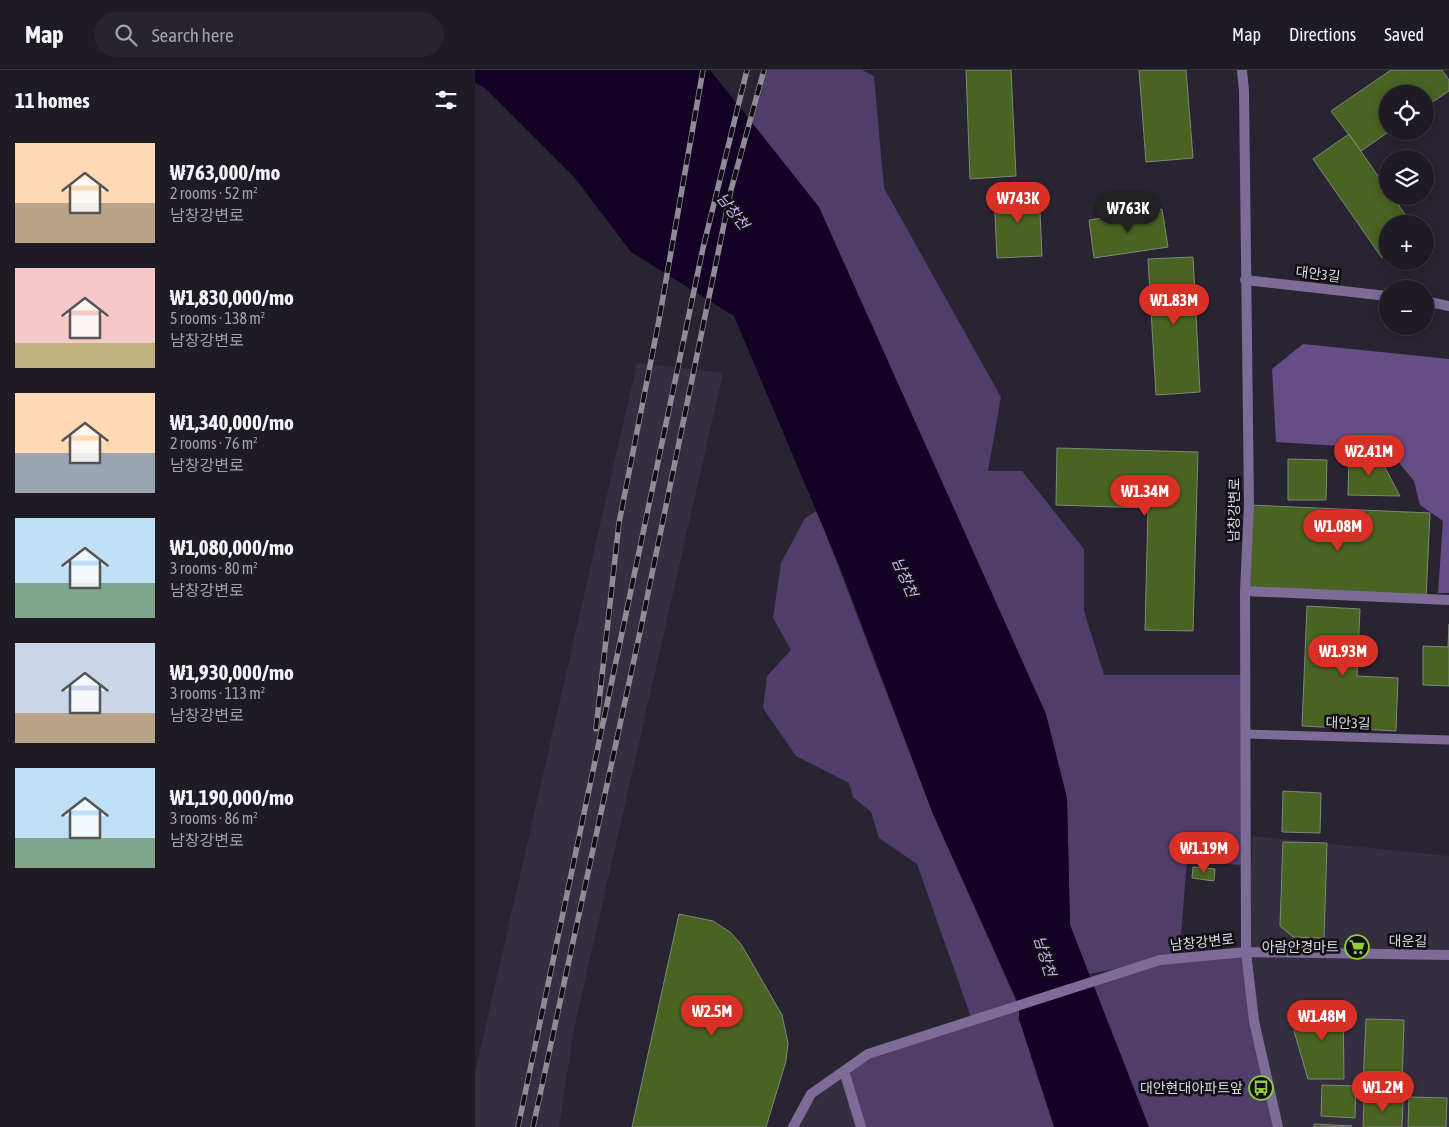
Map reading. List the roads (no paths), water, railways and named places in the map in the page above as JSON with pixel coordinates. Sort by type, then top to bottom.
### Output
[{"type":"street","name":"남창강변로","points":[[1242,70],[1244,91],[1249,505],[1245,591],[1247,734],[1246,952],[1254,1021],[1278,1127]]},
{"type":"street","name":"대안3길","points":[[1245,280],[1379,295]]},
{"type":"street","points":[[1434,303],[1449,306]]},
{"type":"street","points":[[1245,591],[1449,600]]},
{"type":"street","name":"남창강변로","points":[[793,1127],[811,1094],[868,1054],[1160,960],[1246,952]]},
{"type":"street","name":"대운길","points":[[1246,952],[1449,956]]},
{"type":"street","points":[[844,1071],[861,1127]]},
{"type":"lane","name":"대안3길","points":[[1247,734],[1449,740]]},
{"type":"water","name":"남창천","points":[[475,70],[710,70],[819,207],[1046,714],[1067,798],[1070,925],[1149,1127],[1054,1127],[1019,1019],[1019,1005],[933,814],[842,572],[734,316],[631,252],[575,178],[485,88],[475,83]]},
{"type":"railway","points":[[596,729],[619,523],[659,320],[703,70]]},
{"type":"railway","points":[[518,1127],[703,248],[747,70]]},
{"type":"railway","points":[[533,1127],[640,632],[731,190],[764,70]]},
{"type":"place","name":"아람안경마트","points":[[1357,947]]},
{"type":"place","name":"대안현대아파트앞","points":[[1261,1088]]}]
